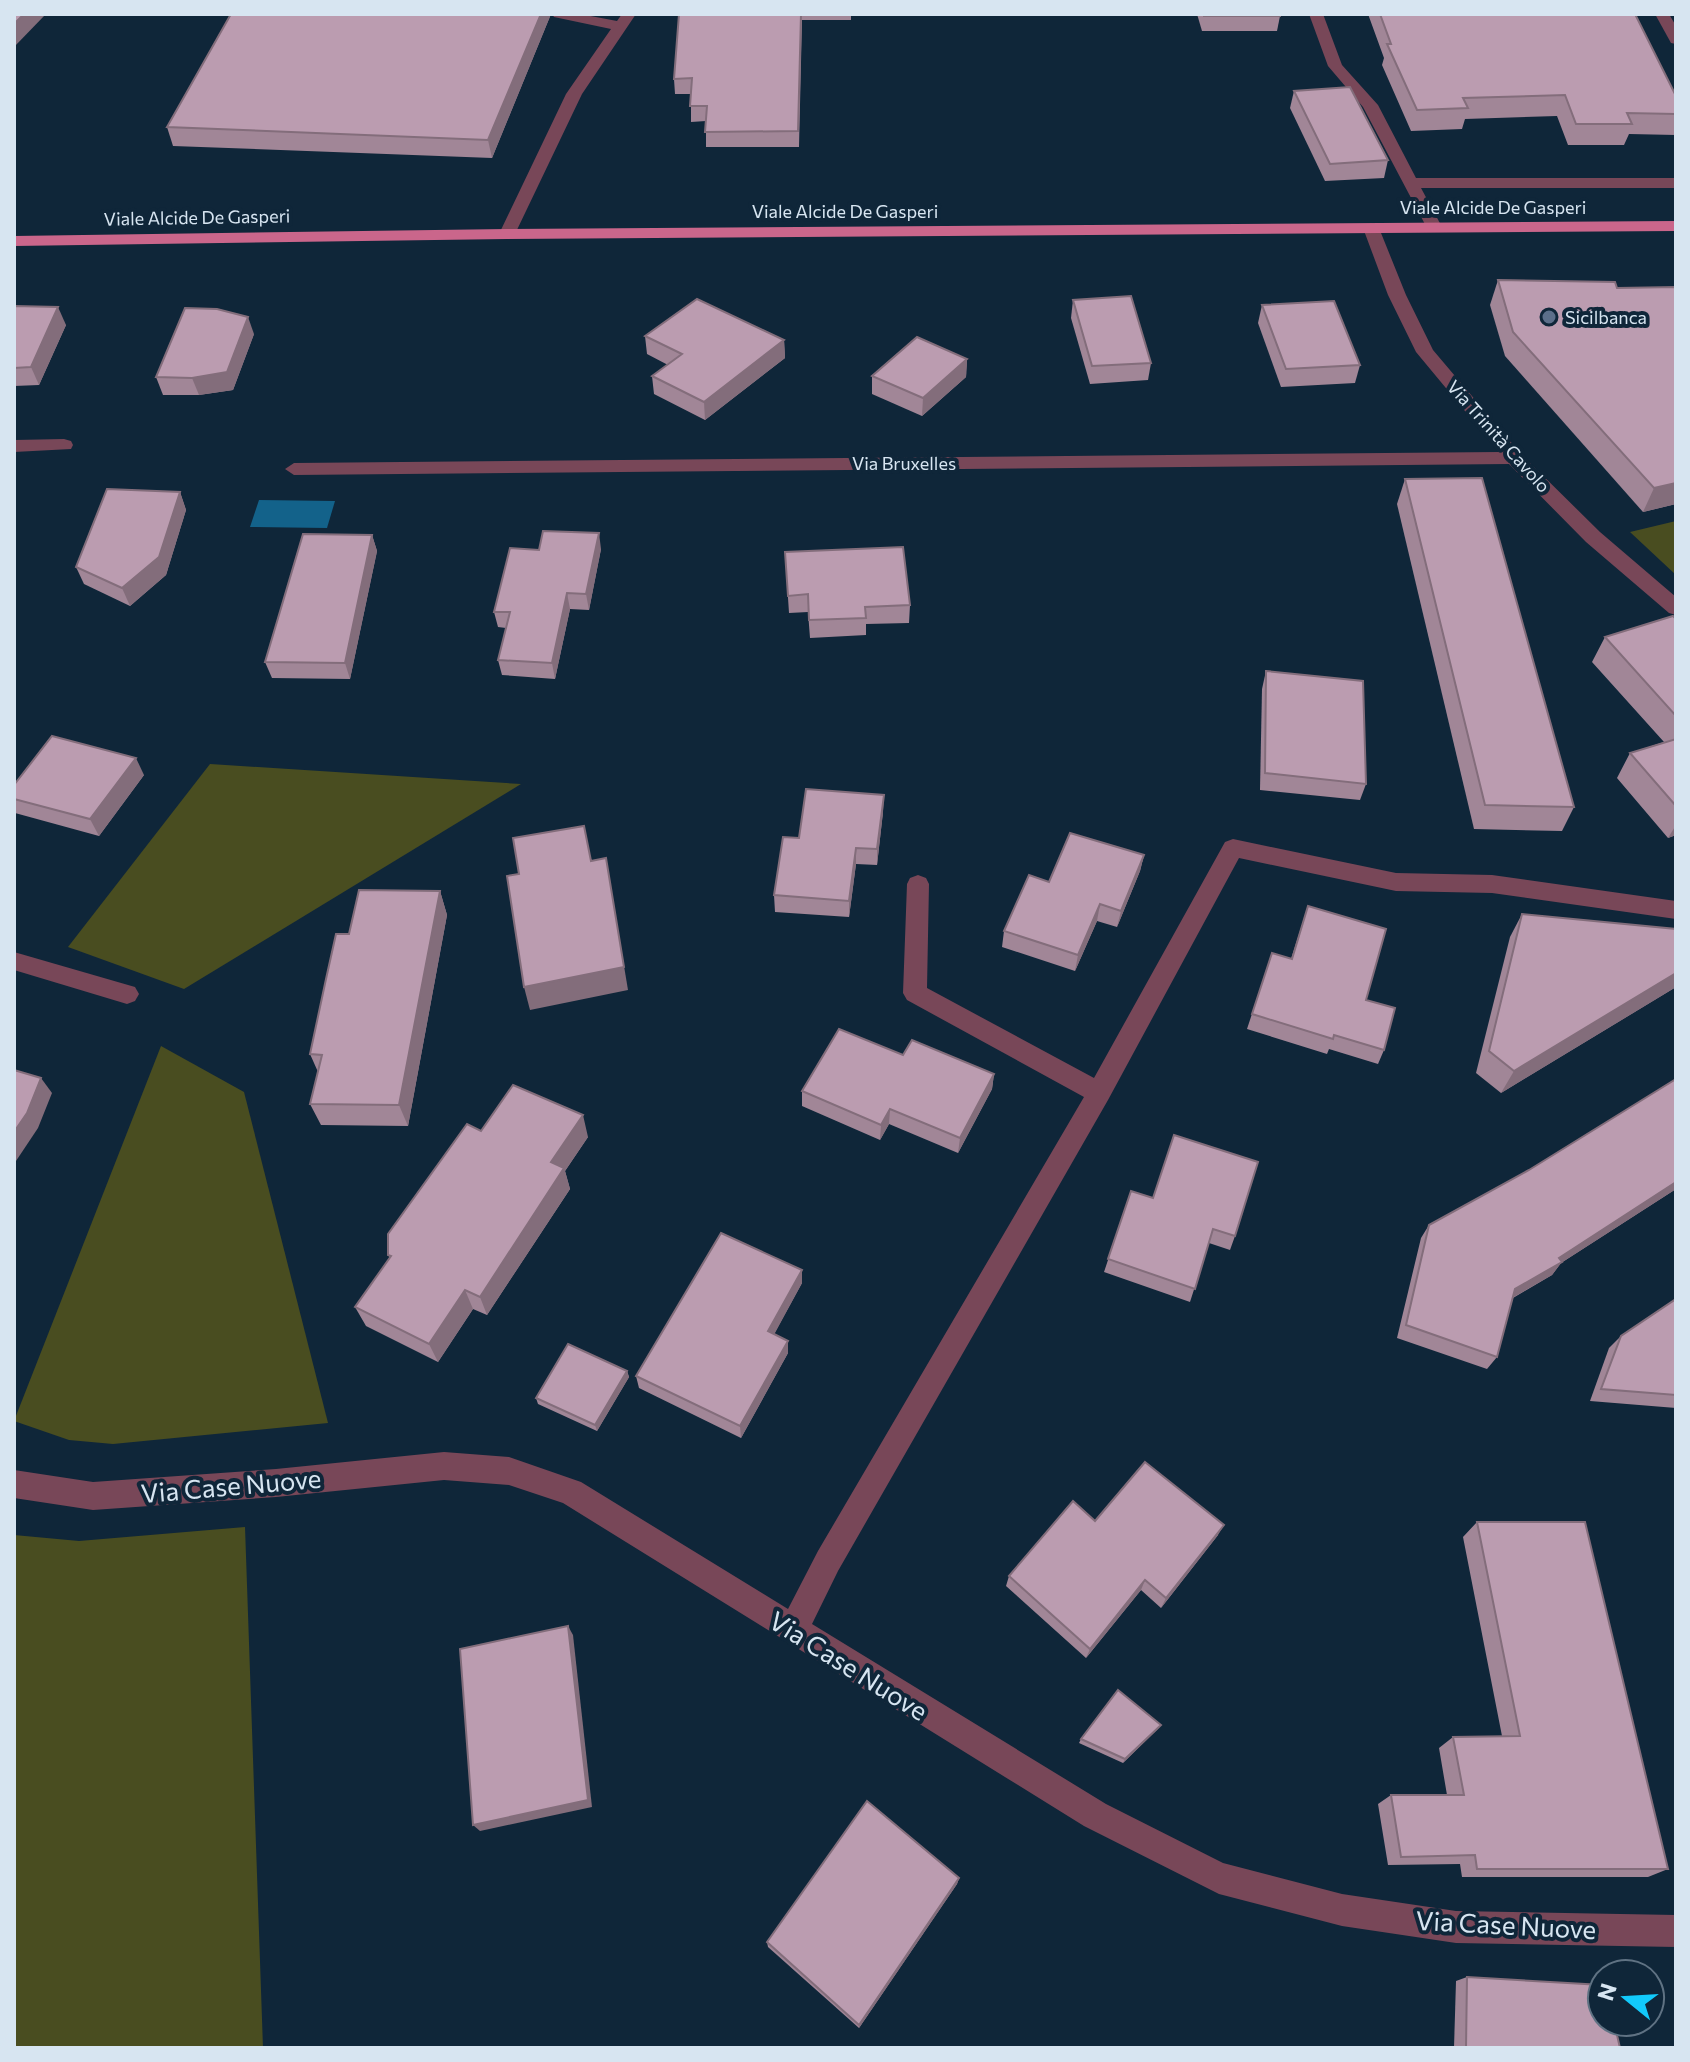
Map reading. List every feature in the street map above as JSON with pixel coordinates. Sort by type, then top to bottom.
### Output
[{"type":"main road","name":"Viale Alcide De Gasperi","points":[[14,241],[507,234],[1676,226]]},
{"type":"street","points":[[507,234],[574,94],[624,20],[559,14]]},
{"type":"street","points":[[1316,14],[1335,66],[1370,105],[1434,227]]},
{"type":"street","points":[[1662,14],[1676,40]]},
{"type":"street","points":[[1410,183],[1676,183]]},
{"type":"street","name":"Via Trinità Cavolo","points":[[1371,228],[1397,295],[1425,352],[1514,458],[1593,537],[1676,608]]},
{"type":"street","points":[[14,446],[64,445]]},
{"type":"street","name":"Via Bruxelles","points":[[294,469],[1514,458]]},
{"type":"street","points":[[793,1631],[828,1561],[1099,1093],[1233,848],[1396,882],[1492,884],[1676,910]]},
{"type":"street","points":[[918,884],[915,993],[1099,1093]]},
{"type":"street","points":[[14,961],[127,994]]},
{"type":"street","name":"Via Case Nuove","points":[[14,1484],[93,1496],[276,1483],[444,1466],[509,1471],[571,1492],[1095,1815],[1219,1878],[1342,1910],[1456,1927],[1676,1931]]},
{"type":"green space","points":[[1676,521],[1676,575],[1630,532]]},
{"type":"green space","points":[[210,764],[521,784],[184,989],[68,947]]},
{"type":"green space","points":[[161,1046],[244,1092],[328,1423],[113,1444],[69,1440],[14,1421]]},
{"type":"green space","points":[[245,1527],[263,2048],[14,2048],[14,1535],[79,1541]]},
{"type":"water","points":[[259,500],[335,501],[327,528],[250,527]]},
{"type":"building","points":[[14,14],[24,14],[14,24]]},
{"type":"building","points":[[231,14],[541,14],[488,140],[167,127]]},
{"type":"building","points":[[679,14],[801,14],[798,131],[705,132],[707,106],[690,106],[692,78],[674,79]]},
{"type":"building","points":[[1280,14],[1280,16],[1204,16]]},
{"type":"building","points":[[1380,14],[1635,14],[1676,96],[1676,114],[1627,113],[1632,124],[1576,124],[1565,95],[1463,98],[1468,108],[1417,110],[1387,44],[1391,44]]},
{"type":"building","points":[[1350,87],[1388,160],[1330,164],[1294,91]]},
{"type":"building","points":[[1498,280],[1615,282],[1617,288],[1676,287],[1676,483],[1654,488],[1513,332]]},
{"type":"building","points":[[1131,296],[1151,363],[1092,366],[1073,300]]},
{"type":"building","points":[[697,299],[784,340],[704,402],[652,376],[682,354],[645,336]]},
{"type":"building","points":[[1334,301],[1360,365],[1286,369],[1262,305]]},
{"type":"building","points":[[14,306],[58,307],[31,367],[14,368]]},
{"type":"building","points":[[185,308],[217,309],[248,317],[227,372],[192,378],[156,377]]},
{"type":"building","points":[[917,337],[967,359],[923,398],[872,376]]},
{"type":"building","points":[[1482,478],[1574,807],[1485,805],[1405,479]]},
{"type":"building","points":[[107,489],[180,492],[159,557],[122,588],[76,567]]},
{"type":"building","points":[[543,531],[599,533],[586,594],[567,593],[552,663],[498,660],[510,612],[494,612],[510,548],[539,550]]},
{"type":"building","points":[[303,534],[372,535],[345,663],[265,662]]},
{"type":"building","points":[[903,547],[910,605],[865,607],[866,618],[809,620],[808,594],[788,596],[785,552]]},
{"type":"building","points":[[1673,616],[1676,619],[1676,716],[1605,637]]},
{"type":"building","points":[[1266,671],[1363,681],[1366,784],[1265,773]]},
{"type":"building","points":[[52,736],[136,758],[90,819],[14,799],[14,785]]},
{"type":"building","points":[[1676,739],[1676,806],[1630,753]]},
{"type":"building","points":[[806,789],[884,795],[877,849],[856,848],[849,901],[774,895],[783,837],[799,838]]},
{"type":"building","points":[[584,826],[591,861],[606,858],[624,967],[524,987],[507,876],[519,874],[513,838]]},
{"type":"building","points":[[1070,833],[1144,855],[1121,911],[1100,904],[1078,955],[1004,931],[1029,875],[1049,882]]},
{"type":"building","points":[[359,890],[440,891],[399,1105],[310,1104],[322,1055],[310,1054],[336,934],[349,934]]},
{"type":"building","points":[[1308,906],[1386,929],[1366,1000],[1395,1008],[1384,1050],[1334,1035],[1333,1039],[1252,1014],[1272,953],[1292,959]]},
{"type":"building","points":[[1522,914],[1676,929],[1676,973],[1514,1071],[1489,1051]]},
{"type":"building","points":[[839,1029],[903,1055],[912,1040],[994,1074],[960,1138],[890,1109],[881,1125],[802,1091]]},
{"type":"building","points":[[14,1070],[41,1078],[27,1113],[14,1132]]},
{"type":"building","points":[[1676,1079],[1676,1182],[1559,1258],[1562,1262],[1515,1289],[1497,1357],[1406,1325],[1429,1225],[1529,1170]]},
{"type":"building","points":[[513,1085],[583,1115],[551,1162],[564,1168],[480,1297],[465,1290],[429,1344],[355,1307],[391,1256],[388,1255],[388,1234],[467,1124],[481,1131]]},
{"type":"building","points":[[1174,1135],[1258,1162],[1235,1236],[1213,1229],[1195,1289],[1108,1259],[1131,1191],[1153,1198]]},
{"type":"building","points":[[721,1233],[802,1270],[768,1331],[788,1341],[740,1426],[636,1376]]},
{"type":"building","points":[[1676,1299],[1676,1395],[1601,1389],[1621,1336]]},
{"type":"building","points":[[568,1344],[627,1371],[595,1425],[536,1398]]},
{"type":"building","points":[[1145,1462],[1224,1525],[1166,1598],[1145,1580],[1090,1649],[1009,1576],[1073,1501],[1095,1521]]},
{"type":"building","points":[[1477,1522],[1585,1522],[1668,1869],[1477,1869],[1475,1855],[1401,1857],[1391,1795],[1464,1795],[1453,1737],[1520,1736]]},
{"type":"building","points":[[568,1626],[588,1800],[473,1825],[460,1649]]},
{"type":"building","points":[[1118,1690],[1161,1725],[1125,1759],[1081,1739]]},
{"type":"building","points":[[867,1801],[959,1878],[859,2025],[767,1942]]},
{"type":"building","points":[[1467,1977],[1586,1984],[1586,2038],[1618,2038],[1620,2048],[1466,2048]]},
{"type":"place","name":"Sicilbanca","points":[[1549,317]]}]
